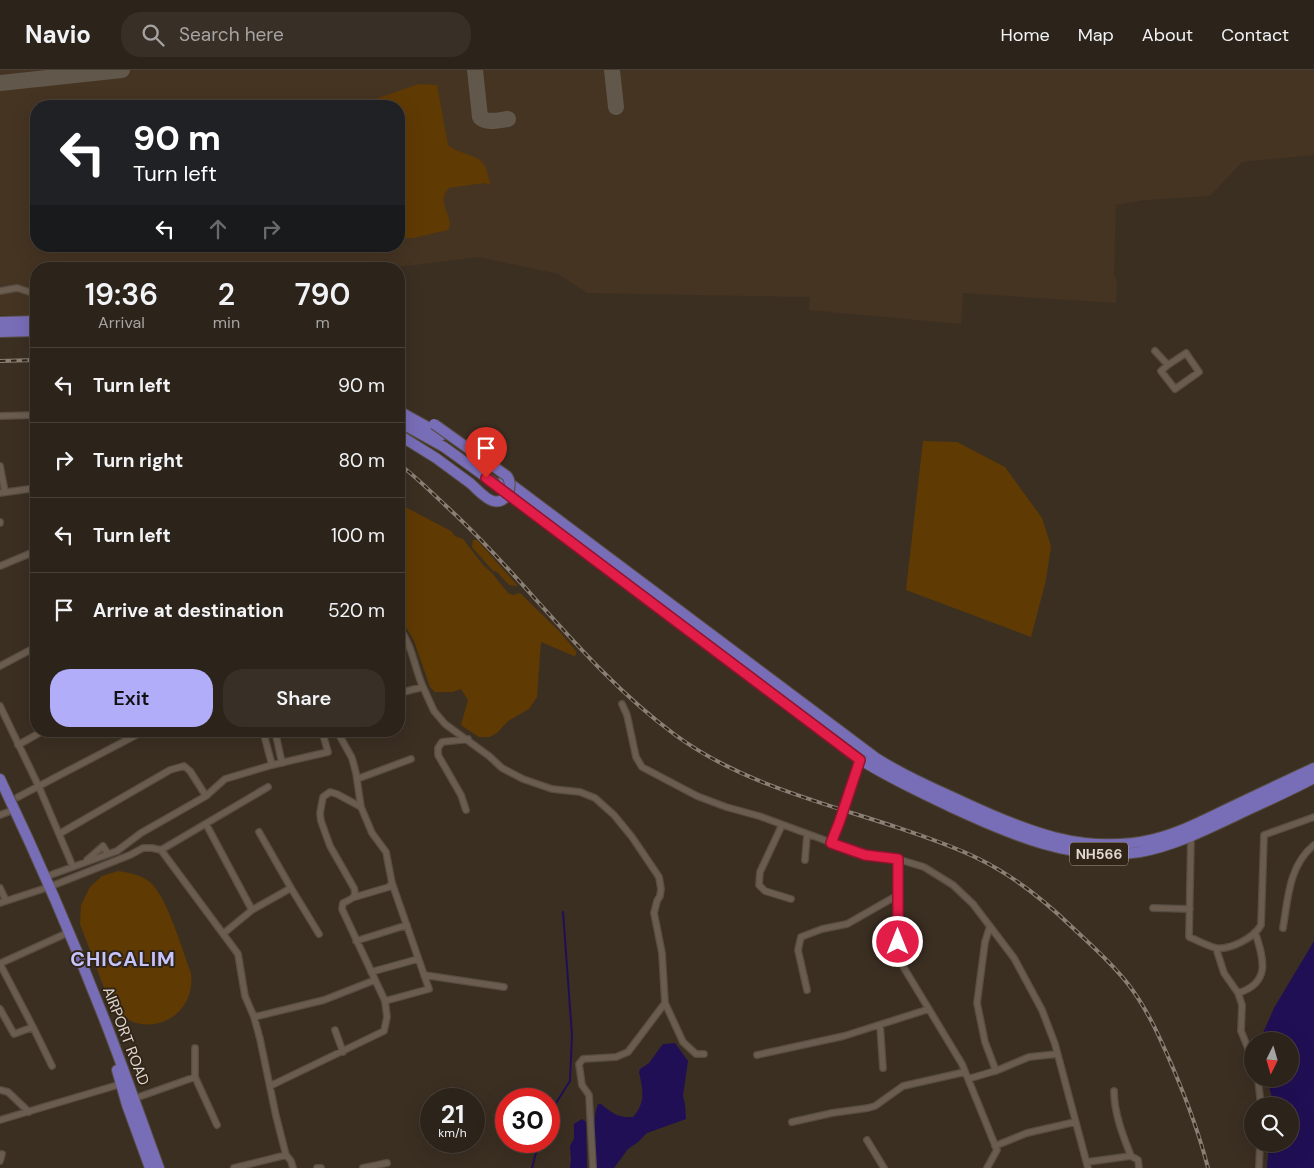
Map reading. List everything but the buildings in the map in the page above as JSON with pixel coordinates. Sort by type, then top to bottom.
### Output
[{"type":"highway","points":[[0,322],[30,321]]},
{"type":"highway","points":[[0,332],[30,331]]},
{"type":"highway","points":[[405,407],[434,424],[508,476],[511,483],[509,491],[501,500],[495,502],[490,500],[451,469],[405,439]]},
{"type":"highway","name":"NH566","points":[[405,414],[435,430],[469,453],[860,747],[898,772],[1008,822],[1049,836],[1082,843],[1114,845],[1156,839],[1178,831],[1314,768]]},
{"type":"highway","name":"NH566","points":[[405,425],[444,447],[528,508],[860,760],[884,774],[970,815],[1018,835],[1052,846],[1094,854],[1124,854],[1158,848],[1191,836],[1314,778]]},
{"type":"highway","name":"AIRPORT ROAD","points":[[0,780],[105,1021],[150,1168]]},
{"type":"highway","name":"AIRPORT ROAD","points":[[0,795],[4,813],[46,884],[112,1054],[121,1084],[130,1100],[159,1168]]},
{"type":"street","points":[[0,291],[17,288],[30,292]]},
{"type":"street","points":[[1155,351],[1168,365]]},
{"type":"street","points":[[1186,353],[1199,372],[1175,389],[1162,371],[1168,365],[1186,353]]},
{"type":"street","points":[[0,416],[30,415]]},
{"type":"street","points":[[0,466],[3,493],[30,489]]},
{"type":"street","points":[[0,566],[30,554]]},
{"type":"street","points":[[405,636],[423,687],[434,711],[445,724],[489,756],[502,768],[523,779],[552,789],[580,792],[595,798],[614,815],[632,837],[659,876],[661,889],[654,912],[662,954],[665,1003],[683,1042],[696,1054],[704,1054]]},
{"type":"street","points":[[0,666],[30,650]]},
{"type":"street","points":[[405,692],[423,687]]},
{"type":"street","points":[[622,704],[627,715],[636,757],[642,767],[697,796],[865,855],[898,859],[924,867],[953,884],[973,904],[1014,958],[1042,1010],[1058,1054],[1087,1165],[1131,1156]]},
{"type":"street","points":[[0,706],[74,867]]},
{"type":"street","points":[[18,745],[32,737]]},
{"type":"street","points":[[18,797],[39,788],[133,737]]},
{"type":"street","points":[[265,737],[272,765]]},
{"type":"street","points":[[276,737],[282,763]]},
{"type":"street","points":[[46,884],[84,863],[103,846],[108,854],[117,851],[141,833],[206,796],[225,780],[272,765],[328,752],[324,737]]},
{"type":"street","points":[[340,737],[352,758],[361,808],[372,833],[386,852],[392,882],[429,989],[385,1001]]},
{"type":"street","points":[[466,810],[461,795],[438,755],[438,748],[442,742],[468,740]]},
{"type":"street","points":[[831,843],[860,760],[860,747]]},
{"type":"street","points":[[357,779],[411,759]]},
{"type":"street","points":[[59,834],[170,770],[184,766],[190,771],[206,796]]},
{"type":"street","points":[[161,850],[268,787]]},
{"type":"street","points":[[354,897],[356,894],[354,888],[330,846],[320,812],[323,797],[330,792],[361,808]]},
{"type":"street","points":[[1191,836],[1189,937],[1216,948],[1240,944],[1261,925],[1264,835],[1314,817]]},
{"type":"street","points":[[206,824],[252,910]]},
{"type":"street","points":[[782,825],[760,872],[759,885],[765,891],[791,899]]},
{"type":"street","points":[[259,832],[290,888],[319,934]]},
{"type":"street","points":[[805,860],[807,834]]},
{"type":"street","points":[[1283,928],[1292,878],[1304,853],[1314,845]]},
{"type":"street","points":[[0,888],[3,902],[46,884],[130,856],[143,848],[161,850],[238,954],[245,996],[254,1017],[286,1154],[292,1160],[293,1168]]},
{"type":"street","points":[[898,859],[898,958],[968,1079],[997,1150],[987,1168]]},
{"type":"street","points":[[270,1086],[384,1031],[387,1017],[385,1001],[342,909],[343,903],[354,897],[389,887],[392,882]]},
{"type":"street","points":[[224,933],[252,910],[290,888]]},
{"type":"street","points":[[807,990],[798,950],[801,937],[822,929],[847,924],[898,895]]},
{"type":"street","points":[[1153,908],[1190,909]]},
{"type":"street","points":[[356,941],[407,925]]},
{"type":"street","points":[[990,926],[985,942],[977,1003],[985,1042],[996,1071]]},
{"type":"street","points":[[1238,993],[1249,990],[1257,982],[1262,972],[1264,960],[1255,932]]},
{"type":"street","points":[[52,1066],[0,964],[65,934]]},
{"type":"street","points":[[1216,948],[1224,972],[1238,993],[1242,1005],[1242,1031],[1244,1036]]},
{"type":"street","points":[[371,972],[418,958]]},
{"type":"street","points":[[424,975],[504,987]]},
{"type":"street","points":[[254,1017],[324,1000],[375,980]]},
{"type":"street","points":[[593,1168],[589,1095],[582,1085],[579,1064],[583,1059],[616,1057],[628,1052],[665,1003]]},
{"type":"street","points":[[0,1009],[14,1034],[33,1027]]},
{"type":"street","points":[[757,1055],[844,1036],[928,1009]]},
{"type":"street","points":[[880,1025],[883,1068]]},
{"type":"street","points":[[336,1030],[343,1052]]},
{"type":"street","points":[[195,1048],[195,1077],[217,1125]]},
{"type":"street","points":[[968,1079],[996,1071],[1030,1057],[1058,1054]]},
{"type":"street","points":[[792,1122],[876,1106],[904,1086],[965,1072]]},
{"type":"street","points":[[130,1100],[195,1077]]},
{"type":"street","points":[[0,1120],[121,1084]]},
{"type":"street","points":[[0,1088],[8,1092],[29,1112]]},
{"type":"street","points":[[1114,1091],[1114,1102],[1124,1138],[1131,1156],[1138,1160],[1139,1168]]},
{"type":"street","points":[[995,1146],[1027,1133],[1075,1122]]},
{"type":"street","points":[[867,1140],[884,1168]]},
{"type":"street","points":[[1259,1168],[1260,1152]]},
{"type":"street","points":[[0,1161],[2,1154]]},
{"type":"street","points":[[234,1168],[245,1167],[286,1154]]},
{"type":"street","points":[[363,1168],[387,1163]]},
{"type":"shaded area","points":[[0,70],[1314,70],[1314,155],[1242,162],[1210,196],[1145,200],[1116,205],[1114,275],[1117,281],[1116,303],[963,293],[961,324],[809,310],[810,297],[587,293],[558,274],[479,257],[405,266],[405,262],[30,262],[30,316],[0,315]]},
{"type":"shaded area","points":[[419,84],[437,85],[448,145],[484,164],[491,185],[484,183],[449,188],[445,193],[444,204],[450,225],[448,230],[405,238],[405,100],[372,100]]},
{"type":"shaded area","points":[[923,441],[957,442],[1005,467],[1042,518],[1051,546],[1046,580],[1031,637],[906,590]]},
{"type":"shaded area","points":[[405,508],[463,539],[508,593],[513,595],[520,593],[560,632],[576,651],[576,655],[574,656],[541,642],[537,697],[529,709],[508,721],[497,733],[490,737],[479,737],[461,725],[468,700],[461,689],[452,692],[435,692],[430,687],[414,641],[405,625]]},
{"type":"shaded area","points":[[473,540],[477,540],[518,586],[509,585],[497,572],[493,571],[472,547]]},
{"type":"shaded area","points":[[118,871],[144,878],[157,891],[174,925],[191,973],[190,991],[184,1005],[174,1016],[162,1022],[148,1024],[133,1022],[120,1014],[109,1001],[80,924],[81,905],[90,887],[102,876]]},
{"type":"shaded area","points":[[1314,941],[1314,1168],[1267,1168],[1268,1152],[1299,1152],[1299,1097],[1272,1097],[1269,1088],[1299,1088],[1299,1032],[1264,1032],[1274,1008]]},
{"type":"shaded area","points":[[675,1043],[688,1061],[683,1096],[686,1119],[647,1133],[628,1149],[614,1168],[596,1168],[594,1136],[598,1104],[619,1116],[633,1117],[642,1101],[640,1069],[649,1063],[663,1044]]},
{"type":"shaded area","points":[[582,1119],[586,1122],[587,1168],[570,1168],[570,1146],[574,1139],[574,1124]]},
{"type":"waterway","points":[[560,1097],[570,1081],[572,1035],[563,912]]},
{"type":"waterway","points":[[532,1168],[536,1153]]},
{"type":"taxiway","points":[[0,83],[122,70]]},
{"type":"taxiway","points":[[475,70],[480,117],[490,121],[508,119]]},
{"type":"taxiway","points":[[612,70],[616,107]]},
{"type":"railway","points":[[0,361],[30,360]]},
{"type":"railway","points":[[405,469],[474,533],[584,653],[642,709],[674,734],[724,765],[751,777],[806,798],[924,836],[968,854],[1005,873],[1051,908],[1115,969],[1142,1004],[1178,1080],[1197,1130],[1208,1168]]},
{"type":"district","name":"CHICALIM","points":[[123,959]]},
{"type":"route","points":[[486,478],[860,760],[831,843],[865,855],[898,859],[898,942]]}]
